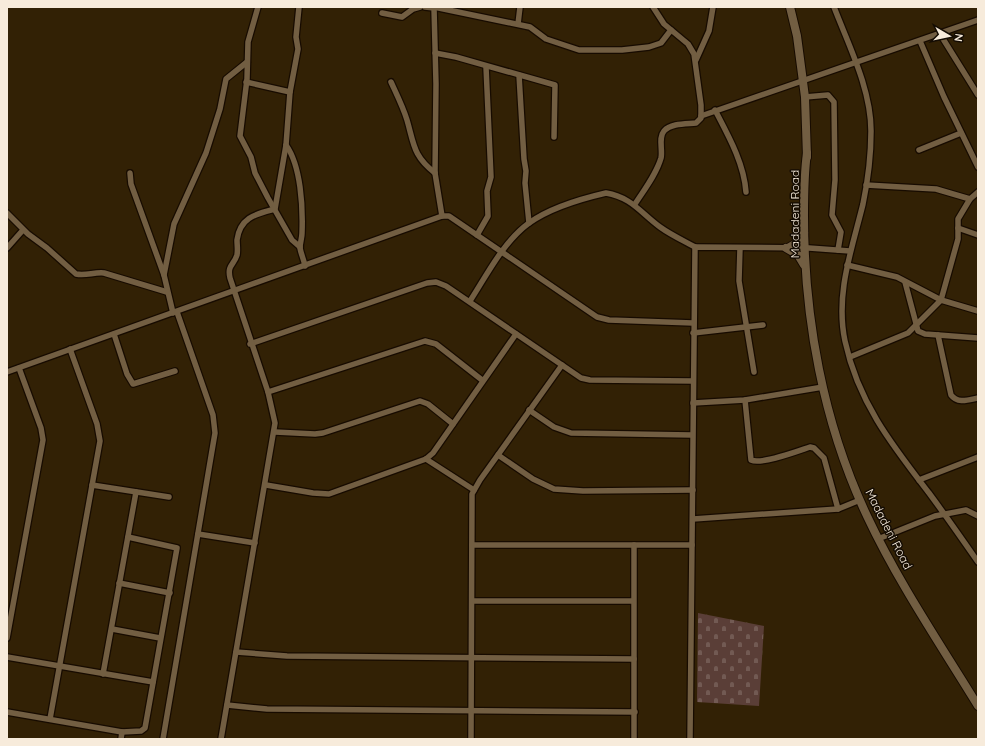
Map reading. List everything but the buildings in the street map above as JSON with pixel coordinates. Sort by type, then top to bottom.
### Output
[{"type":"street","points":[[258,7],[248,42],[246,82],[240,136],[251,158],[255,172],[292,240],[300,247]]},
{"type":"street","points":[[275,209],[286,145],[290,92],[298,49],[296,37],[299,7]]},
{"type":"street","points":[[382,13],[402,17],[413,9],[420,7]]},
{"type":"street","points":[[425,7],[530,27],[546,39],[579,50],[622,50],[649,47],[665,40],[671,30]]},
{"type":"street","points":[[518,24],[520,7]]},
{"type":"street","points":[[653,7],[664,24],[688,44],[696,60],[701,116]]},
{"type":"street","points":[[696,60],[709,31],[713,7]]},
{"type":"street","name":"Madadeni Road","points":[[790,7],[797,36],[805,97],[809,171],[806,271],[823,387],[838,442],[860,500],[878,539],[978,706]]},
{"type":"street","points":[[834,7],[855,62],[870,117],[870,151],[866,185],[850,250],[843,289],[845,340],[866,400],[879,426],[978,562]]},
{"type":"street","points":[[434,8],[435,173],[442,216]]},
{"type":"street","points":[[634,204],[658,164],[661,153],[661,136],[664,131],[673,125],[696,123],[701,116],[715,110],[977,22]]},
{"type":"street","points":[[940,34],[978,95]]},
{"type":"street","points":[[920,41],[944,97],[978,167]]},
{"type":"street","points":[[435,53],[456,57],[486,67],[555,85],[554,137]]},
{"type":"street","points":[[164,274],[174,224],[206,153],[220,109],[226,79],[237,68],[247,62]]},
{"type":"street","points":[[477,235],[488,213],[487,191],[491,177],[486,67]]},
{"type":"street","points":[[519,75],[526,173],[525,183],[529,223]]},
{"type":"street","points":[[246,82],[290,92]]},
{"type":"street","points":[[392,82],[407,121],[414,149],[426,166],[435,173]]},
{"type":"street","points":[[805,97],[828,94],[834,102],[835,180],[832,212],[841,232],[838,250]]},
{"type":"street","points":[[715,110],[730,139],[739,164],[746,192]]},
{"type":"street","points":[[919,150],[961,133]]},
{"type":"street","points":[[286,145],[292,154],[295,164],[300,194],[302,234],[300,247],[305,266]]},
{"type":"street","name":"Madadeni Road","points":[[807,153],[805,172],[804,233],[807,248],[816,347]]},
{"type":"street","points":[[130,173],[131,184],[164,274],[175,313],[215,424],[213,444],[163,739]]},
{"type":"street","points":[[866,185],[936,190],[970,199]]},
{"type":"street","points":[[470,301],[502,252],[529,223],[547,213],[606,192],[614,194],[634,204],[660,227],[695,247],[850,250]]},
{"type":"street","points":[[850,357],[908,333],[916,327],[941,300],[958,239],[959,216],[970,199],[978,192]]},
{"type":"street","points":[[220,739],[266,485],[274,432],[274,418],[268,392],[250,344],[230,278],[229,268],[237,255],[239,232],[246,218],[275,209]]},
{"type":"street","points":[[7,213],[23,230],[47,248],[76,274],[82,275],[96,272],[104,273],[168,292]]},
{"type":"street","points":[[7,372],[234,292],[442,216],[449,216],[597,317],[609,320],[693,323]]},
{"type":"street","points":[[958,228],[978,235]]},
{"type":"street","points":[[7,248],[23,230]]},
{"type":"street","points":[[787,248],[800,241],[804,233]]},
{"type":"street","points":[[690,739],[693,519],[692,403],[695,247]]},
{"type":"street","points":[[740,248],[739,281],[754,372]]},
{"type":"street","points":[[787,248],[800,257],[806,271]]},
{"type":"street","points":[[847,265],[885,274],[941,300],[977,309]]},
{"type":"street","points":[[905,282],[916,327],[922,333],[978,338]]},
{"type":"street","points":[[250,344],[427,283],[442,284],[470,301],[582,378],[590,380],[693,381]]},
{"type":"street","points":[[693,333],[763,325]]},
{"type":"street","points":[[114,334],[127,374],[133,384],[174,371]]},
{"type":"street","points":[[266,485],[322,495],[329,494],[426,459],[433,453],[482,380],[516,334]]},
{"type":"street","points":[[938,335],[951,395],[955,399],[961,401],[978,398]]},
{"type":"street","points":[[268,392],[424,341],[436,344],[482,380]]},
{"type":"street","points":[[50,719],[100,436],[70,349]]},
{"type":"street","points":[[471,739],[473,601],[471,500],[474,490],[562,365]]},
{"type":"street","points":[[7,638],[42,440],[41,428],[19,368]]},
{"type":"street","points":[[692,403],[745,400],[823,387]]},
{"type":"street","points":[[745,400],[752,460],[755,462],[810,447],[814,448],[824,458],[838,509]]},
{"type":"street","points":[[274,432],[323,433],[412,402],[420,401],[428,404],[453,424]]},
{"type":"street","points":[[529,410],[554,427],[571,433],[692,435]]},
{"type":"street","points":[[498,455],[533,479],[554,489],[583,491],[693,490]]},
{"type":"street","points":[[919,480],[978,457]]},
{"type":"street","points":[[426,459],[474,490]]},
{"type":"street","points":[[92,485],[169,497]]},
{"type":"street","points":[[103,674],[136,492]]},
{"type":"street","points":[[693,519],[838,509],[860,500]]},
{"type":"street","points":[[878,539],[932,517],[966,510],[978,516]]},
{"type":"street","points":[[198,534],[255,543]]},
{"type":"street","points":[[7,712],[122,732],[141,731],[145,728],[177,548],[128,537]]},
{"type":"street","points":[[472,545],[692,545]]},
{"type":"street","points":[[634,545],[634,739]]},
{"type":"street","points":[[119,584],[170,593]]},
{"type":"street","points":[[473,601],[633,601]]},
{"type":"street","points":[[112,629],[160,638]]},
{"type":"street","points":[[236,652],[287,656],[634,659]]},
{"type":"street","points":[[7,656],[154,682]]},
{"type":"street","points":[[226,705],[267,709],[635,712]]},
{"type":"street","points":[[121,739],[122,732]]},
{"type":"green space","points":[[698,613],[764,626],[759,706],[697,702]]}]
